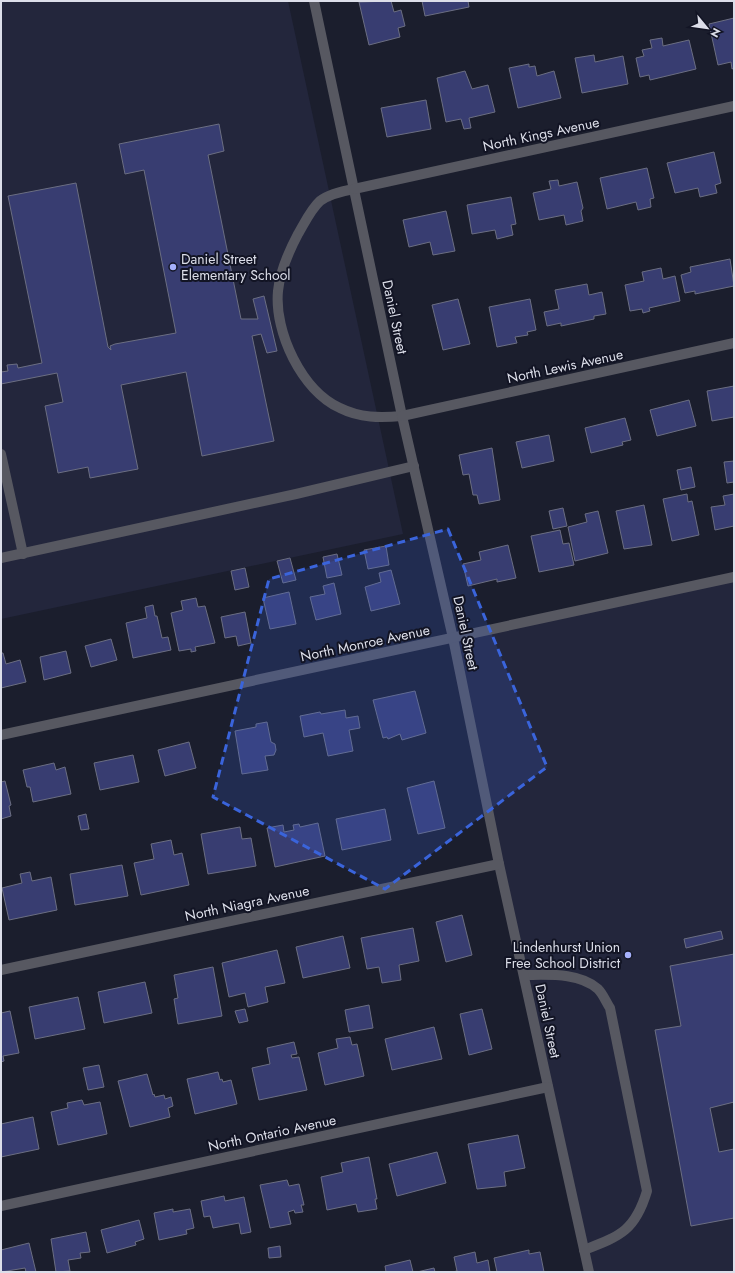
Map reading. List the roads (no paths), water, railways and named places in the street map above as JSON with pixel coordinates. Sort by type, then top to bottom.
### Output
[{"type":"street","name":"Daniel Street","points":[[314,1],[402,416],[453,638],[548,1087],[590,1272]]},
{"type":"street","name":"North Kings Avenue","points":[[402,416],[376,418],[357,414],[329,402],[316,390],[293,359],[281,325],[278,291],[281,275],[292,247],[305,221],[320,202],[339,192],[354,188],[734,106]]},
{"type":"street","name":"North Lewis Avenue","points":[[402,416],[734,344]]},
{"type":"street","points":[[1,454],[6,496],[23,554]]},
{"type":"street","points":[[1,558],[296,494],[414,466]]},
{"type":"street","name":"North Monroe Avenue","points":[[1,735],[734,577]]},
{"type":"street","name":"North Niagra Avenue","points":[[1,970],[500,864]]},
{"type":"street","points":[[524,975],[567,976],[582,980],[598,989],[610,1008],[646,1191],[643,1203],[632,1223],[620,1235],[584,1250]]},
{"type":"street","name":"North Ontario Avenue","points":[[1,1206],[548,1087]]},
{"type":"place","name":"Daniel Street Elementary School","points":[[173,267]]},
{"type":"place","name":"Lindenhurst Union Free School District","points":[[628,955]]}]
